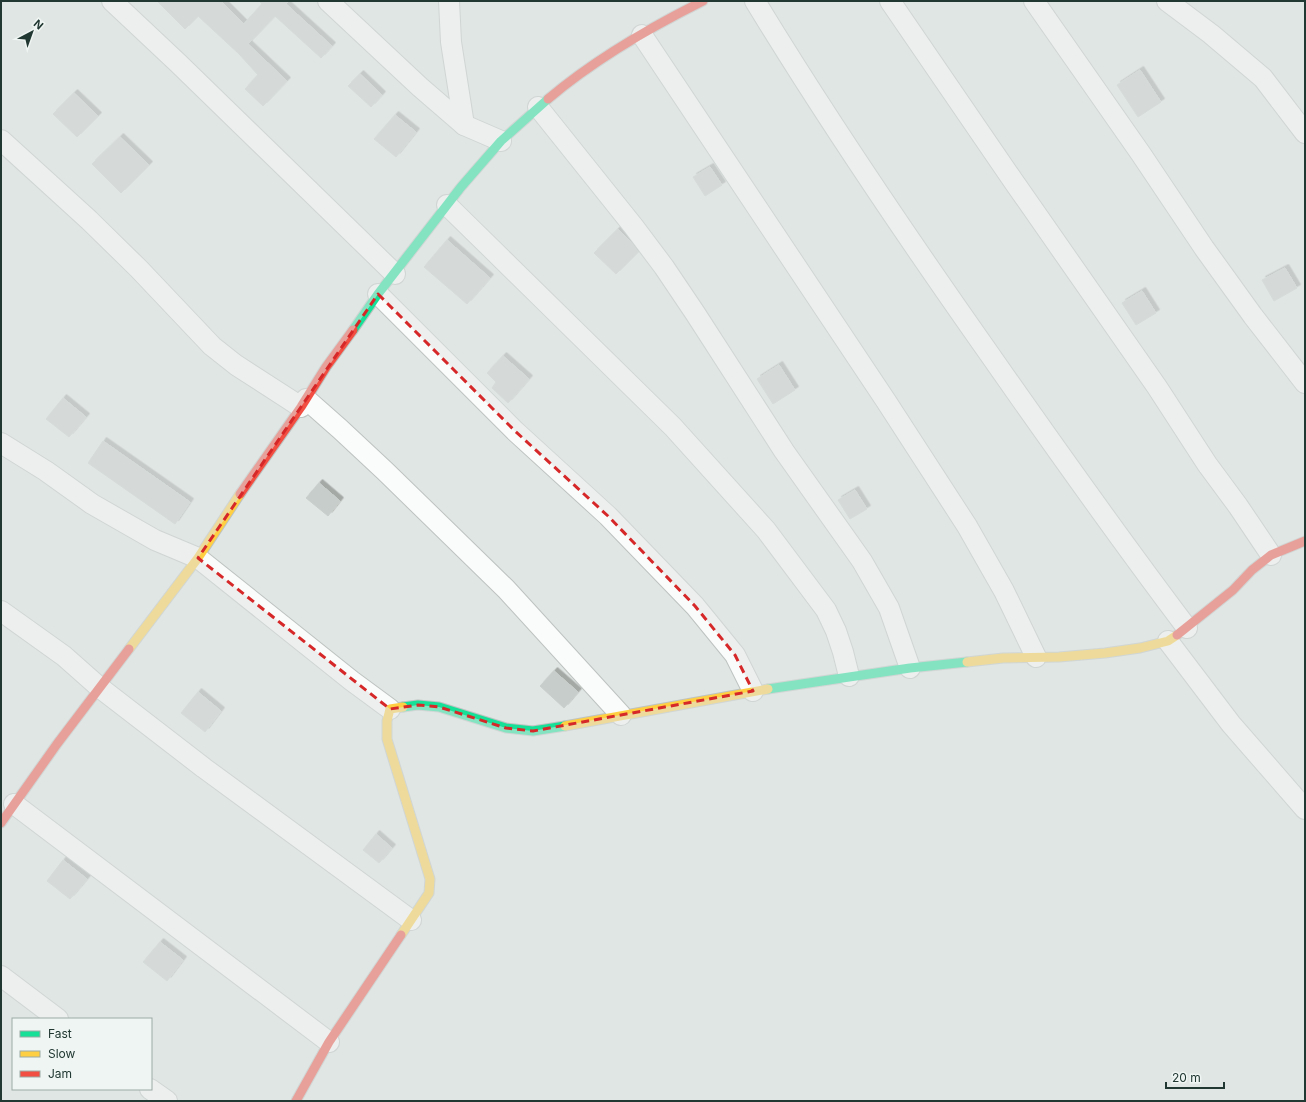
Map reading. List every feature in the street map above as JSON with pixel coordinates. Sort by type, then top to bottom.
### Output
[{"type":"street","points":[[112,1],[184,68],[395,274]]},
{"type":"street","points":[[328,1],[464,125],[501,141]]},
{"type":"street","points":[[449,1],[451,42],[464,125]]},
{"type":"street","points":[[1,823],[99,687],[198,558],[326,367],[378,294],[447,205],[501,141],[538,107],[604,57],[671,17],[703,1]]},
{"type":"street","points":[[755,1],[830,122],[904,233],[1141,568],[1187,628]]},
{"type":"street","points":[[890,1],[1157,387],[1207,464],[1271,555]]},
{"type":"street","points":[[1034,1],[1141,154],[1204,248],[1253,316],[1305,383]]},
{"type":"street","points":[[1167,1],[1211,34],[1263,78],[1305,133]]},
{"type":"street","points":[[642,35],[886,401],[967,526],[1004,591],[1036,657]]},
{"type":"street","points":[[538,107],[664,267],[784,451],[862,561],[889,608],[910,668]]},
{"type":"street","points":[[1,140],[89,220],[139,269],[212,346],[236,365],[303,403],[340,429],[506,589],[621,715]]},
{"type":"street","points":[[447,205],[673,427],[766,530],[826,610],[836,631],[849,676]]},
{"type":"street","points":[[378,294],[515,430],[608,516],[695,606],[735,655],[752,691]]},
{"type":"street","points":[[1,443],[46,471],[98,507],[155,540],[198,558],[352,681],[390,709],[418,705],[439,707],[506,728],[533,731],[737,695],[752,691],[849,676],[1003,658],[1059,657],[1140,648],[1168,641],[1187,628],[1233,590],[1252,570],[1271,555],[1305,540]]},
{"type":"street","points":[[1,611],[64,656],[99,687],[210,772],[411,920]]},
{"type":"street","points":[[1168,641],[1231,724],[1305,809]]},
{"type":"street","points":[[296,1101],[329,1042],[428,893],[430,879],[387,739],[387,721],[390,709]]},
{"type":"street","points":[[14,804],[329,1042]]},
{"type":"street","points":[[1,976],[57,1018]]},
{"type":"street","points":[[151,1090],[167,1101]]},
{"type":"highlighted area","points":[[378,294],[515,431],[608,516],[695,606],[735,655],[753,691],[533,731],[506,728],[439,707],[418,705],[390,709],[198,558]]},
{"type":"building","points":[[157,1],[221,1],[244,24],[262,4],[259,1],[289,1],[286,4],[332,46],[321,58],[275,16],[248,44],[287,81],[263,106],[245,89],[258,75],[239,54],[198,16],[185,29]]},
{"type":"building","points":[[1140,70],[1161,102],[1138,117],[1117,85]]},
{"type":"building","points":[[360,74],[382,95],[371,107],[348,86]]},
{"type":"building","points":[[74,93],[98,116],[77,137],[53,114]]},
{"type":"building","points":[[395,115],[416,132],[396,157],[374,139]]},
{"type":"building","points":[[120,137],[149,165],[121,193],[92,164]]},
{"type":"building","points":[[710,167],[722,185],[705,196],[693,177]]},
{"type":"building","points":[[618,229],[631,242],[638,252],[616,274],[594,253]]},
{"type":"building","points":[[447,240],[490,278],[467,304],[424,267]]},
{"type":"building","points":[[1285,268],[1297,288],[1274,301],[1262,280]]},
{"type":"building","points":[[1142,291],[1156,313],[1136,325],[1122,303]]},
{"type":"building","points":[[503,356],[529,379],[508,403],[492,388],[496,382],[487,373]]},
{"type":"building","points":[[779,365],[795,390],[773,404],[757,379]]},
{"type":"building","points":[[63,398],[86,417],[69,437],[46,419]]},
{"type":"building","points":[[103,441],[190,502],[175,524],[88,463]]},
{"type":"building","points":[[319,483],[340,501],[328,516],[306,498]]},
{"type":"building","points":[[855,490],[867,509],[850,519],[838,500]]},
{"type":"building","points":[[554,671],[578,692],[564,708],[540,686]]},
{"type":"building","points":[[198,692],[221,711],[205,732],[181,713]]},
{"type":"building","points":[[376,834],[392,848],[379,863],[363,850]]},
{"type":"building","points":[[63,860],[87,879],[70,899],[47,881]]},
{"type":"building","points":[[160,942],[183,960],[167,981],[143,962]]},
{"type":"traffic: fast","points":[[353,330],[378,294],[461,187],[501,141],[548,99]]},
{"type":"traffic: fast","points":[[768,689],[910,668],[967,662]]},
{"type":"traffic: fast","points":[[403,707],[418,705],[439,707],[506,728],[533,731],[565,726]]},
{"type":"traffic: slow","points":[[129,649],[198,558],[240,494]]},
{"type":"traffic: slow","points":[[967,662],[1003,658],[1059,657],[1105,653],[1140,648],[1168,641],[1177,635]]},
{"type":"traffic: slow","points":[[565,726],[768,689]]},
{"type":"traffic: slow","points":[[401,935],[429,893],[430,879],[387,739],[387,721],[390,709],[403,707]]},
{"type":"traffic: jam","points":[[548,99],[603,58],[662,22],[703,1]]},
{"type":"traffic: jam","points":[[240,494],[301,407],[326,367],[353,330]]},
{"type":"traffic: jam","points":[[1177,635],[1233,590],[1252,570],[1271,555],[1305,541]]},
{"type":"traffic: jam","points":[[1,823],[57,744],[129,649]]},
{"type":"traffic: jam","points":[[296,1101],[329,1042],[401,935]]}]
